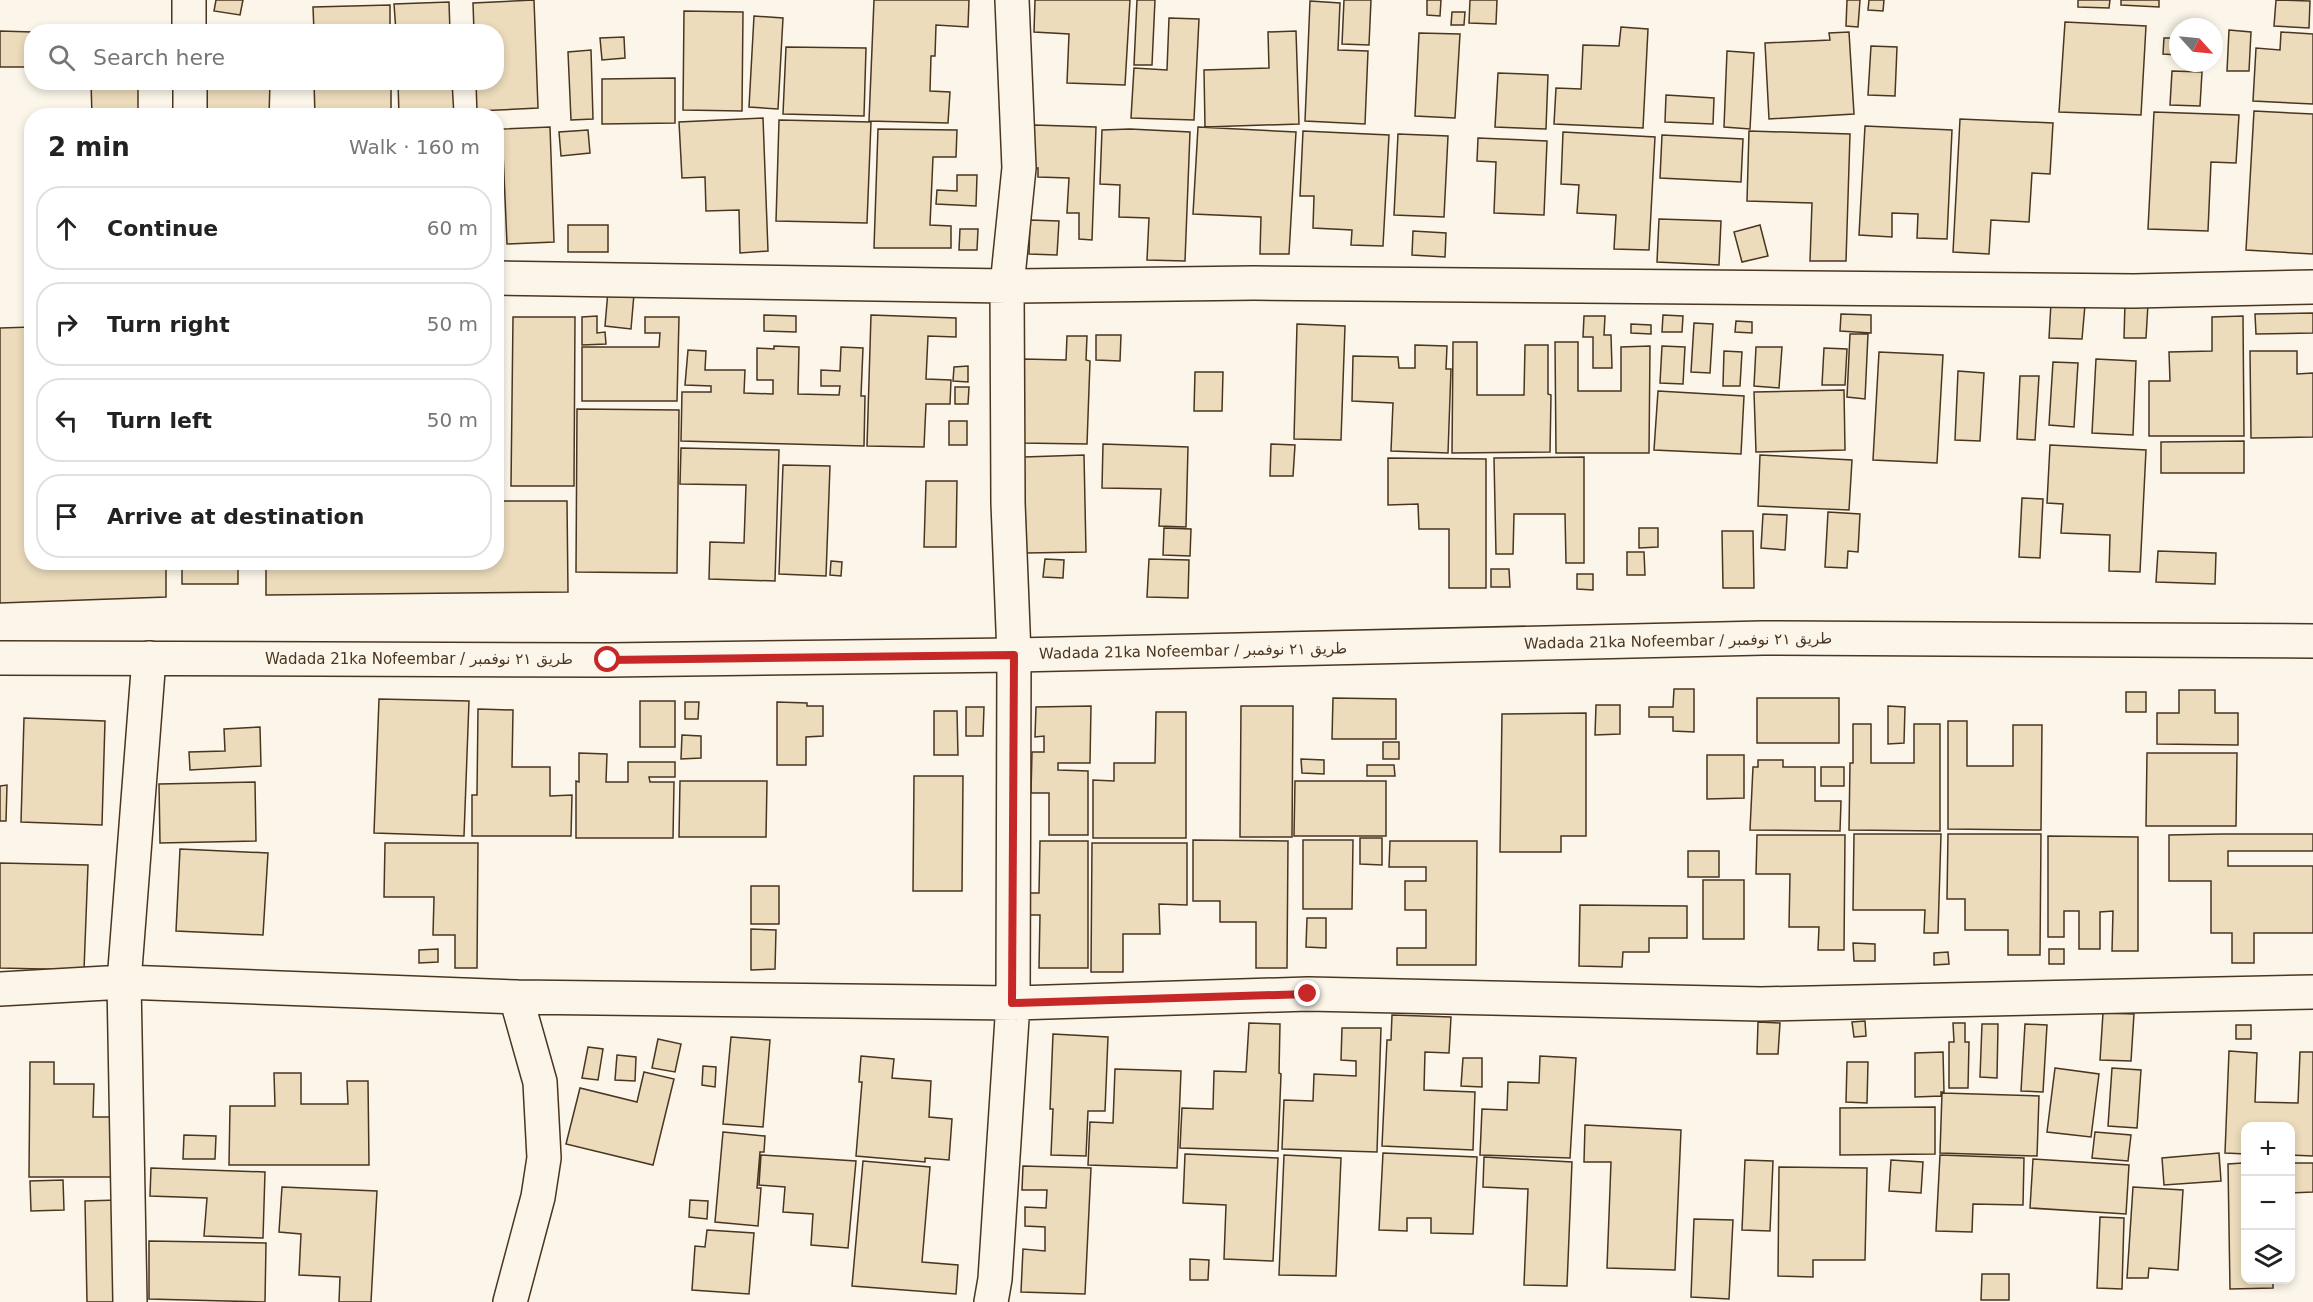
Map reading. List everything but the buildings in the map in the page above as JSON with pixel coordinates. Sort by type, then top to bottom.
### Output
[{"type":"street","points":[[189,0],[189,24]]},
{"type":"street","points":[[992,1302],[1012,1003],[1014,655],[1008,503],[1007,286],[1019,168],[1012,0]]},
{"type":"street","points":[[190,90],[190,108]]},
{"type":"street","points":[[504,278],[1007,286],[1254,283],[2134,291],[2313,287]]},
{"type":"street","name":"Wadada 21ka Nofeembar / طريق ٢١ نوفمبر","points":[[0,658],[608,660],[1014,655],[1763,638],[2313,640]]},
{"type":"street","points":[[130,1302],[124,982],[149,658]]},
{"type":"street","points":[[0,990],[124,982],[516,997],[1012,1003],[1308,994],[1761,1004],[2313,992]]},
{"type":"street","points":[[510,1302],[538,1197],[544,1158],[540,1082],[516,997]]},
{"type":"route","points":[[608,660],[1014,655],[1012,1003],[1308,994]]}]
